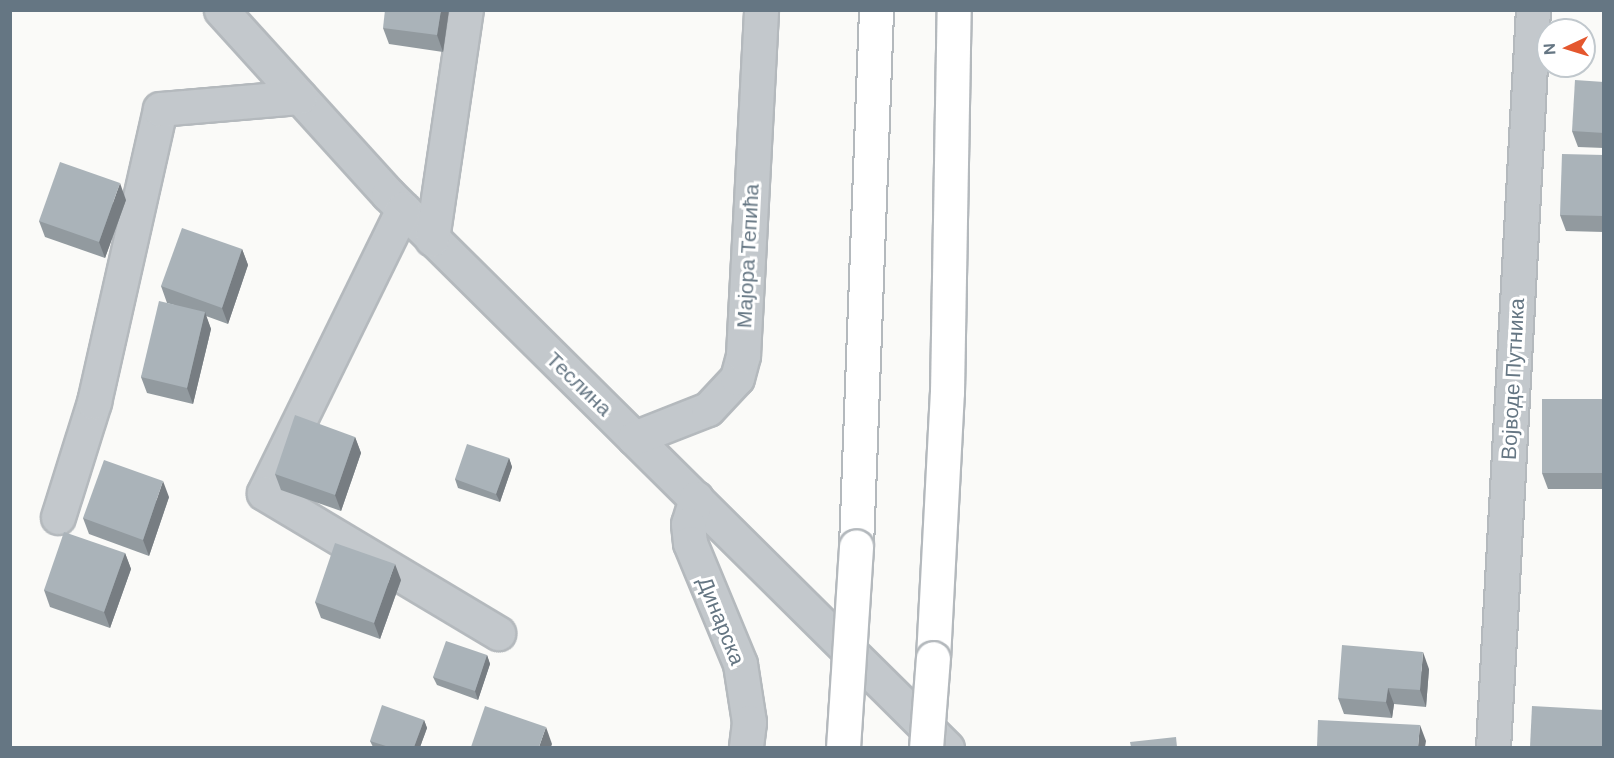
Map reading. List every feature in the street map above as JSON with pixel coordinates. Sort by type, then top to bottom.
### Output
[{"type":"highway","points":[[843,747],[856,546],[876,10]]},
{"type":"highway","points":[[926,747],[947,392],[954,10]]},
{"type":"street","name":"Теслина","points":[[221,10],[432,239],[946,747]]},
{"type":"street","points":[[432,239],[466,10]]},
{"type":"street","name":"Мајора Тепића","points":[[634,438],[708,409],[736,378],[743,355],[761,10]]},
{"type":"street","name":"Војводе Путника","points":[[1493,747],[1533,10]]},
{"type":"street","points":[[58,517],[94,402],[160,109],[299,97]]},
{"type":"street","points":[[403,209],[264,493],[498,633]]},
{"type":"street","name":"Динарска","points":[[696,498],[688,524],[690,543],[741,664],[749,722],[746,747]]},
{"type":"building","points":[[385,10],[441,10],[437,35],[383,28]]},
{"type":"building","points":[[1575,80],[1604,82],[1604,133],[1572,131]]},
{"type":"building","points":[[1562,154],[1604,155],[1604,216],[1560,215]]},
{"type":"building","points":[[60,162],[120,183],[99,242],[39,221]]},
{"type":"building","points":[[182,228],[242,249],[222,308],[161,286]]},
{"type":"building","points":[[159,301],[205,312],[187,388],[141,377]]},
{"type":"building","points":[[1542,399],[1604,399],[1604,473],[1542,473]]},
{"type":"building","points":[[295,415],[355,437],[335,495],[275,474]]},
{"type":"building","points":[[467,444],[509,458],[496,494],[455,479]]},
{"type":"building","points":[[104,460],[163,481],[143,540],[83,518]]},
{"type":"building","points":[[64,532],[125,553],[104,612],[44,590]]},
{"type":"building","points":[[335,543],[395,564],[374,623],[315,602]]},
{"type":"building","points":[[446,641],[487,655],[475,691],[433,677]]},
{"type":"building","points":[[1342,645],[1423,652],[1420,690],[1388,688],[1386,702],[1338,698]]},
{"type":"building","points":[[382,705],[424,720],[414,747],[389,747],[370,741]]},
{"type":"building","points":[[485,706],[546,727],[539,747],[471,747]]},
{"type":"building","points":[[1532,706],[1604,710],[1604,747],[1530,747]]},
{"type":"building","points":[[1318,720],[1420,725],[1418,747],[1317,747]]},
{"type":"building","points":[[1176,737],[1177,747],[1131,747],[1130,742]]}]
